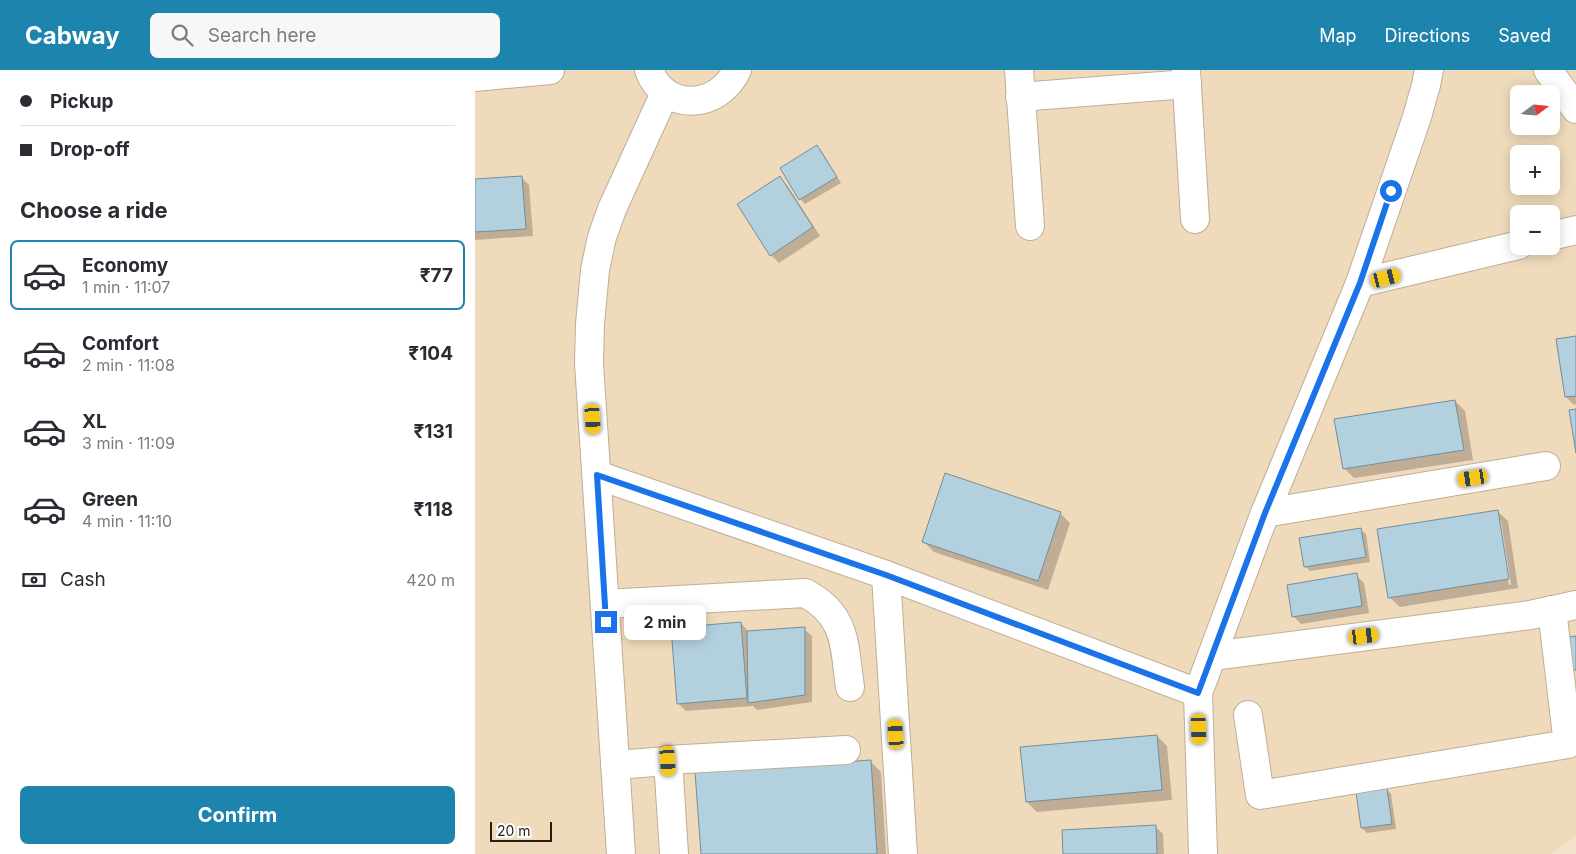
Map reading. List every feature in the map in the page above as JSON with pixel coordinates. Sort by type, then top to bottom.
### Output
[{"type":"street","points":[[475,77],[550,70]]},
{"type":"street","points":[[649,70],[655,84],[665,93],[677,99],[692,102],[706,100],[719,93],[729,84],[737,70]]},
{"type":"street","points":[[1019,70],[1030,226]]},
{"type":"street","points":[[1203,854],[1198,693],[1265,513],[1360,283],[1417,117],[1429,70]]},
{"type":"street","points":[[1548,70],[1576,109]]},
{"type":"street","points":[[1021,97],[1186,77],[1195,219]]},
{"type":"street","points":[[621,854],[589,363],[590,324],[595,270],[602,237],[612,209],[665,93]]},
{"type":"street","points":[[1560,234],[1576,230]]},
{"type":"street","points":[[1360,283],[1510,247]]},
{"type":"street","points":[[1265,513],[1546,466]]},
{"type":"street","points":[[597,475],[886,575],[1198,693]]},
{"type":"street","points":[[886,575],[903,854]]},
{"type":"street","points":[[605,604],[805,593],[819,600],[836,618],[843,636],[850,687]]},
{"type":"street","points":[[1212,656],[1530,615],[1564,608],[1568,744],[1261,795],[1248,715]]},
{"type":"street","points":[[615,765],[668,760],[846,750]]},
{"type":"street","points":[[668,761],[674,854]]},
{"type":"shaded area","points":[[475,70],[1576,70],[1576,836],[1551,854],[475,854]]},
{"type":"building","points":[[817,145],[837,177],[799,200],[780,168]]},
{"type":"building","points":[[522,176],[526,229],[475,232],[475,179]]},
{"type":"building","points":[[780,176],[813,227],[770,256],[737,204]]},
{"type":"building","points":[[1576,336],[1576,396],[1565,397],[1556,339]]},
{"type":"building","points":[[1455,400],[1464,450],[1343,469],[1334,419]]},
{"type":"building","points":[[1576,409],[1576,453],[1569,410]]},
{"type":"building","points":[[945,473],[1061,512],[1038,581],[922,542]]},
{"type":"building","points":[[1498,510],[1509,579],[1388,598],[1377,529]]},
{"type":"building","points":[[1361,528],[1366,557],[1304,567],[1299,538]]},
{"type":"building","points":[[1357,573],[1362,606],[1292,617],[1287,585]]},
{"type":"building","points":[[741,622],[747,698],[677,704],[671,628]]},
{"type":"building","points":[[805,627],[805,695],[748,703],[747,631]]},
{"type":"building","points":[[1576,636],[1576,670],[1572,671],[1566,637]]},
{"type":"building","points":[[1157,735],[1162,790],[1026,802],[1020,747]]},
{"type":"building","points":[[871,760],[877,854],[701,854],[695,772]]},
{"type":"building","points":[[1387,788],[1392,824],[1361,828],[1356,792]]},
{"type":"building","points":[[1156,825],[1157,854],[1063,854],[1062,830]]},
{"type":"route","points":[[606,622],[597,475],[886,575],[1198,693],[1265,513],[1360,283],[1391,191]]}]
